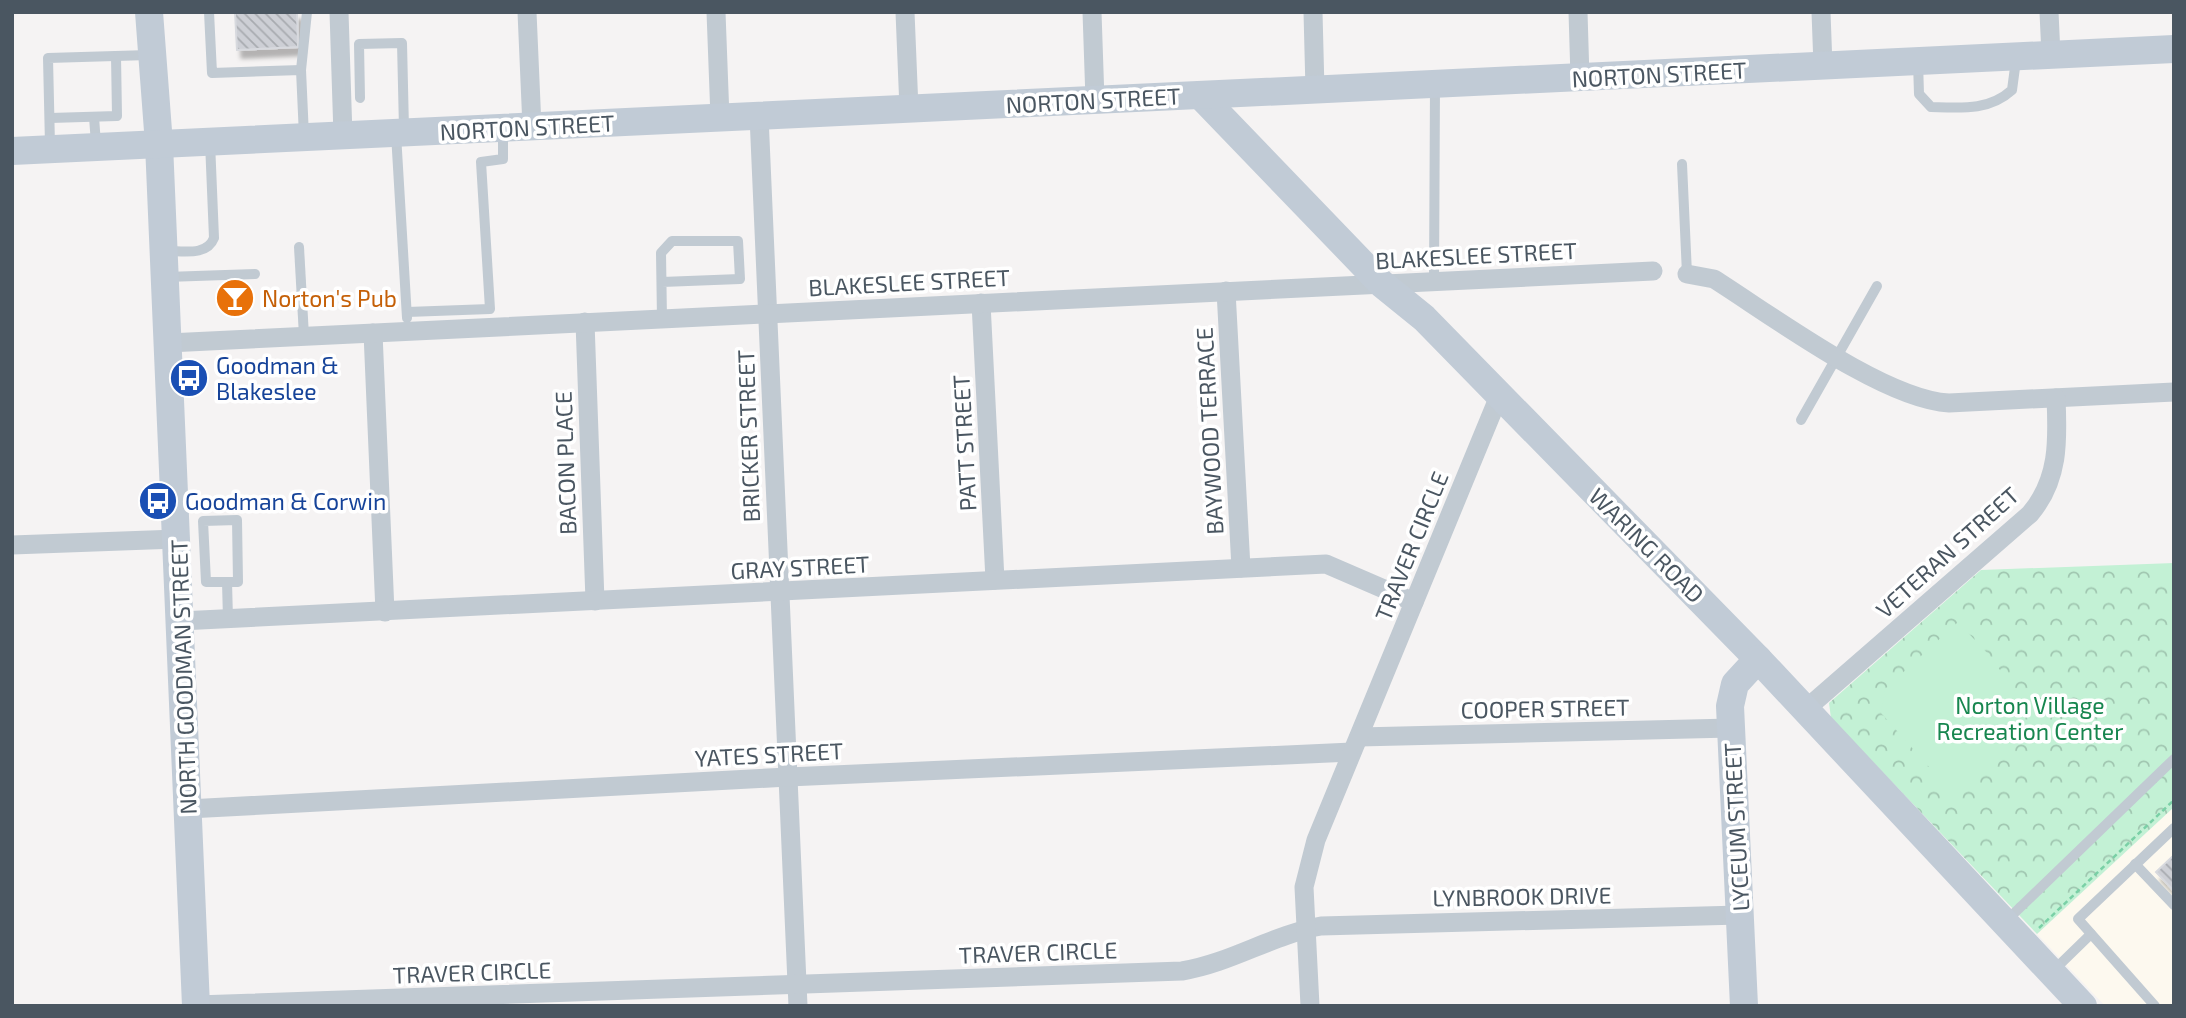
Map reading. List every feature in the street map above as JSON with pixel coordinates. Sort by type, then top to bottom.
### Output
[{"type":"main road","name":"NORTH GOODMAN STREET","points":[[149,12],[159,144],[168,342],[199,540],[200,566],[180,621],[196,1005]]},
{"type":"main road","name":"NORTON STREET","points":[[12,151],[2174,49]]},
{"type":"main road","name":"WARING ROAD","points":[[1200,95],[1382,284],[1424,318],[1758,659],[2083,1006]]},
{"type":"main road","name":"LYCEUM STREET","points":[[1744,1006],[1730,706],[1735,684],[1758,659]]},
{"type":"street","points":[[339,12],[349,44],[343,136]]},
{"type":"street","points":[[527,12],[532,127]]},
{"type":"street","points":[[716,12],[720,118]]},
{"type":"street","points":[[905,12],[909,109]]},
{"type":"street","points":[[1092,12],[1096,100]]},
{"type":"street","points":[[1313,12],[1315,90]]},
{"type":"street","points":[[1578,12],[1580,78]]},
{"type":"street","points":[[1821,12],[1823,66]]},
{"type":"street","points":[[2049,12],[2051,55]]},
{"type":"street","name":"BRICKER STREET","points":[[759,116],[797,996]]},
{"type":"street","name":"BLAKESLEE STREET","points":[[168,342],[373,333],[407,322],[662,319],[1653,271]]},
{"type":"street","points":[[1687,274],[1714,279],[1891,387],[1928,401],[1949,403],[2174,392]]},
{"type":"street","name":"BAYWOOD TERRACE","points":[[1226,291],[1241,568]]},
{"type":"street","name":"PATT STREET","points":[[981,303],[995,580]]},
{"type":"street","name":"BACON PLACE","points":[[584,322],[595,601]]},
{"type":"street","points":[[373,333],[386,612]]},
{"type":"street","name":"TRAVER CIRCLE","points":[[196,1005],[797,996],[1182,971],[1231,958],[1305,929],[1304,887],[1309,863],[1499,396]]},
{"type":"street","name":"VETERAN STREET","points":[[1806,709],[2030,514],[2043,499],[2055,464],[2056,398]]},
{"type":"street","points":[[12,545],[199,540]]},
{"type":"street","name":"GRAY STREET","points":[[180,621],[1326,564],[1414,602]]},
{"type":"street","name":"COOPER STREET","points":[[1355,745],[1731,728]]},
{"type":"street","name":"YATES STREET","points":[[188,809],[1355,745]]},
{"type":"street","name":"LYNBROOK DRIVE","points":[[1305,929],[1336,925],[1740,915]]},
{"type":"street","points":[[1305,929],[1310,1006]]},
{"type":"lane","points":[[209,12],[212,73],[301,70]]},
{"type":"lane","points":[[304,138],[301,70],[307,12]]},
{"type":"lane","points":[[360,98],[349,44],[402,43],[400,133],[407,322],[490,309],[481,162],[503,159],[503,128]]},
{"type":"lane","points":[[51,149],[48,58],[152,55]]},
{"type":"lane","points":[[50,118],[117,116],[116,56]]},
{"type":"lane","points":[[1919,61],[1919,93],[1931,107],[1970,108],[2000,102],[2012,90],[2016,57]]},
{"type":"lane","points":[[1434,281],[1435,84]]},
{"type":"lane","points":[[94,117],[96,147]]},
{"type":"lane","points":[[165,264],[211,246],[214,238],[210,142]]},
{"type":"lane","points":[[1682,164],[1687,274]]},
{"type":"lane","points":[[662,282],[740,279],[738,241],[672,241],[661,253],[662,319]]},
{"type":"lane","points":[[299,247],[304,336]]},
{"type":"lane","points":[[165,264],[255,274]]},
{"type":"lane","points":[[1801,420],[1877,286]]},
{"type":"lane","points":[[199,540],[203,521],[237,520],[233,541],[238,582],[206,582],[200,566]]},
{"type":"lane","points":[[227,582],[228,619]]},
{"type":"lane","points":[[2004,922],[2174,760]]},
{"type":"lane","points":[[2155,1006],[2078,919],[2174,828]]},
{"type":"lane","points":[[2135,864],[2174,905]]},
{"type":"lane","points":[[2052,972],[2091,934]]},
{"type":"path","points":[[2037,929],[2174,800]]},
{"type":"shaded area","points":[[2174,807],[2174,1006],[2105,1006],[2037,934]]},
{"type":"green space","name":"Norton Village Recreation Center","points":[[2174,563],[2174,807],[2037,934],[1831,718],[1829,703],[1981,570]]},
{"type":"green space","points":[[1958,622],[1990,656],[2022,701],[2019,740],[1981,777],[1954,795],[1881,713],[1885,689]]},
{"type":"building","points":[[235,12],[297,12],[298,47],[237,50]]},
{"type":"building","points":[[2174,855],[2174,891],[2156,872]]},
{"type":"place","name":"Norton's Pub","points":[[235,298]]},
{"type":"place","name":"Goodman & Blakeslee","points":[[189,378]]},
{"type":"place","name":"Goodman & Corwin","points":[[158,501]]}]
